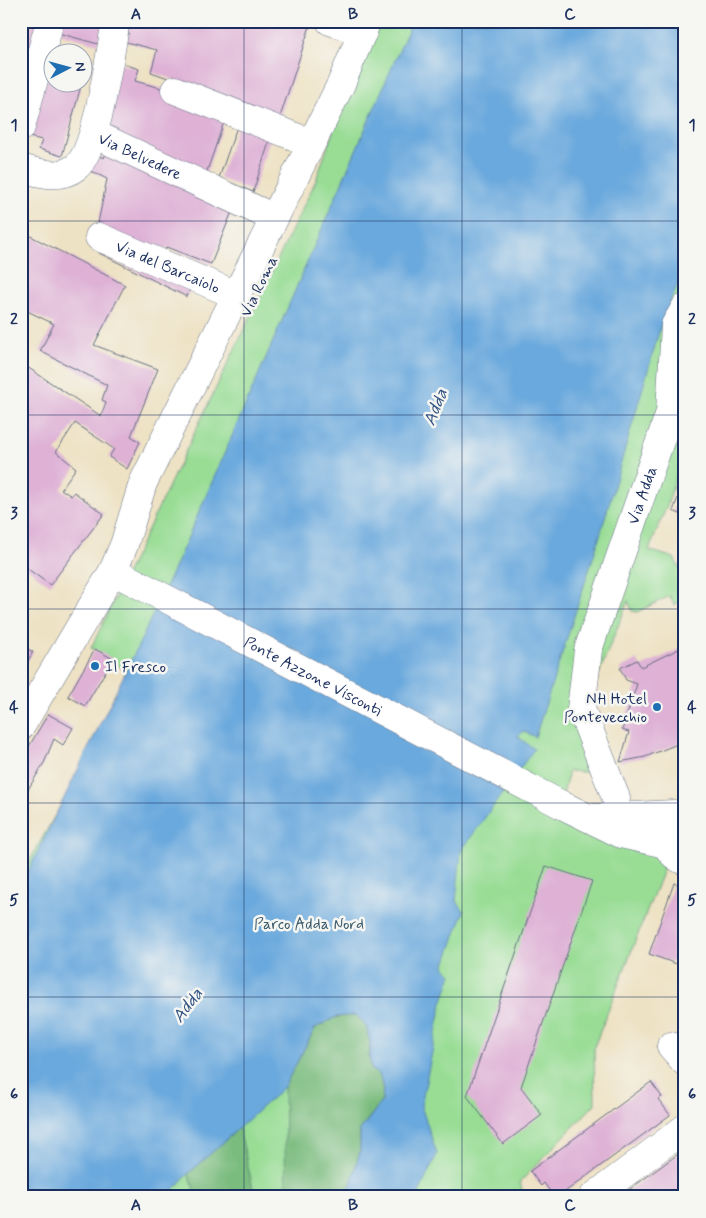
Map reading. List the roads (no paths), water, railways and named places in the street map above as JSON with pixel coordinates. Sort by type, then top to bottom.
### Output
[{"type":"street","points":[[21,127],[50,21]]},
{"type":"street","points":[[94,134],[116,21]]},
{"type":"street","points":[[330,21],[370,25]]},
{"type":"street","name":"Via Roma","points":[[21,726],[113,571],[124,545],[143,483],[370,25]]},
{"type":"street","name":"Via Roma","points":[[124,545],[158,492],[350,96],[370,25]]},
{"type":"street","points":[[175,90],[311,143]]},
{"type":"street","name":"Via Belvedere","points":[[21,168],[40,174],[66,173],[77,167],[94,134],[274,218]]},
{"type":"street","name":"Via del Barcaiolo","points":[[99,237],[236,295]]},
{"type":"street","name":"Via Adda","points":[[616,798],[581,709],[583,680],[588,650],[670,412],[675,325],[685,308]]},
{"type":"street","name":"Ponte Azzone Visconti","points":[[113,571],[514,781],[621,834],[675,852]]},
{"type":"street","points":[[591,818],[681,809]]},
{"type":"street","points":[[675,852],[665,828],[681,809]]},
{"type":"street","points":[[593,1197],[685,1128]]},
{"type":"water","name":"Parco Adda Nord","points":[[412,21],[685,21],[685,266],[661,325],[598,542],[535,737],[523,731],[518,737],[534,749],[461,851],[456,900],[464,911],[444,967],[452,974],[442,1003],[421,1106],[437,1154],[417,1197],[344,1197],[351,1184],[360,1151],[360,1130],[382,1101],[383,1090],[380,1076],[372,1070],[370,1063],[370,1043],[366,1026],[356,1015],[336,1017],[315,1028],[284,1087],[188,1174],[166,1197],[21,1197],[21,886],[143,636],[186,542]]},
{"type":"place","name":"Il Fresco","points":[[95,666]]},
{"type":"place","name":"NH Hotel Pontevecchio","points":[[657,707]]},
{"type":"water label","name":"Adda","points":[[435,407]]},
{"type":"water label","name":"Adda","points":[[187,1005]]}]
